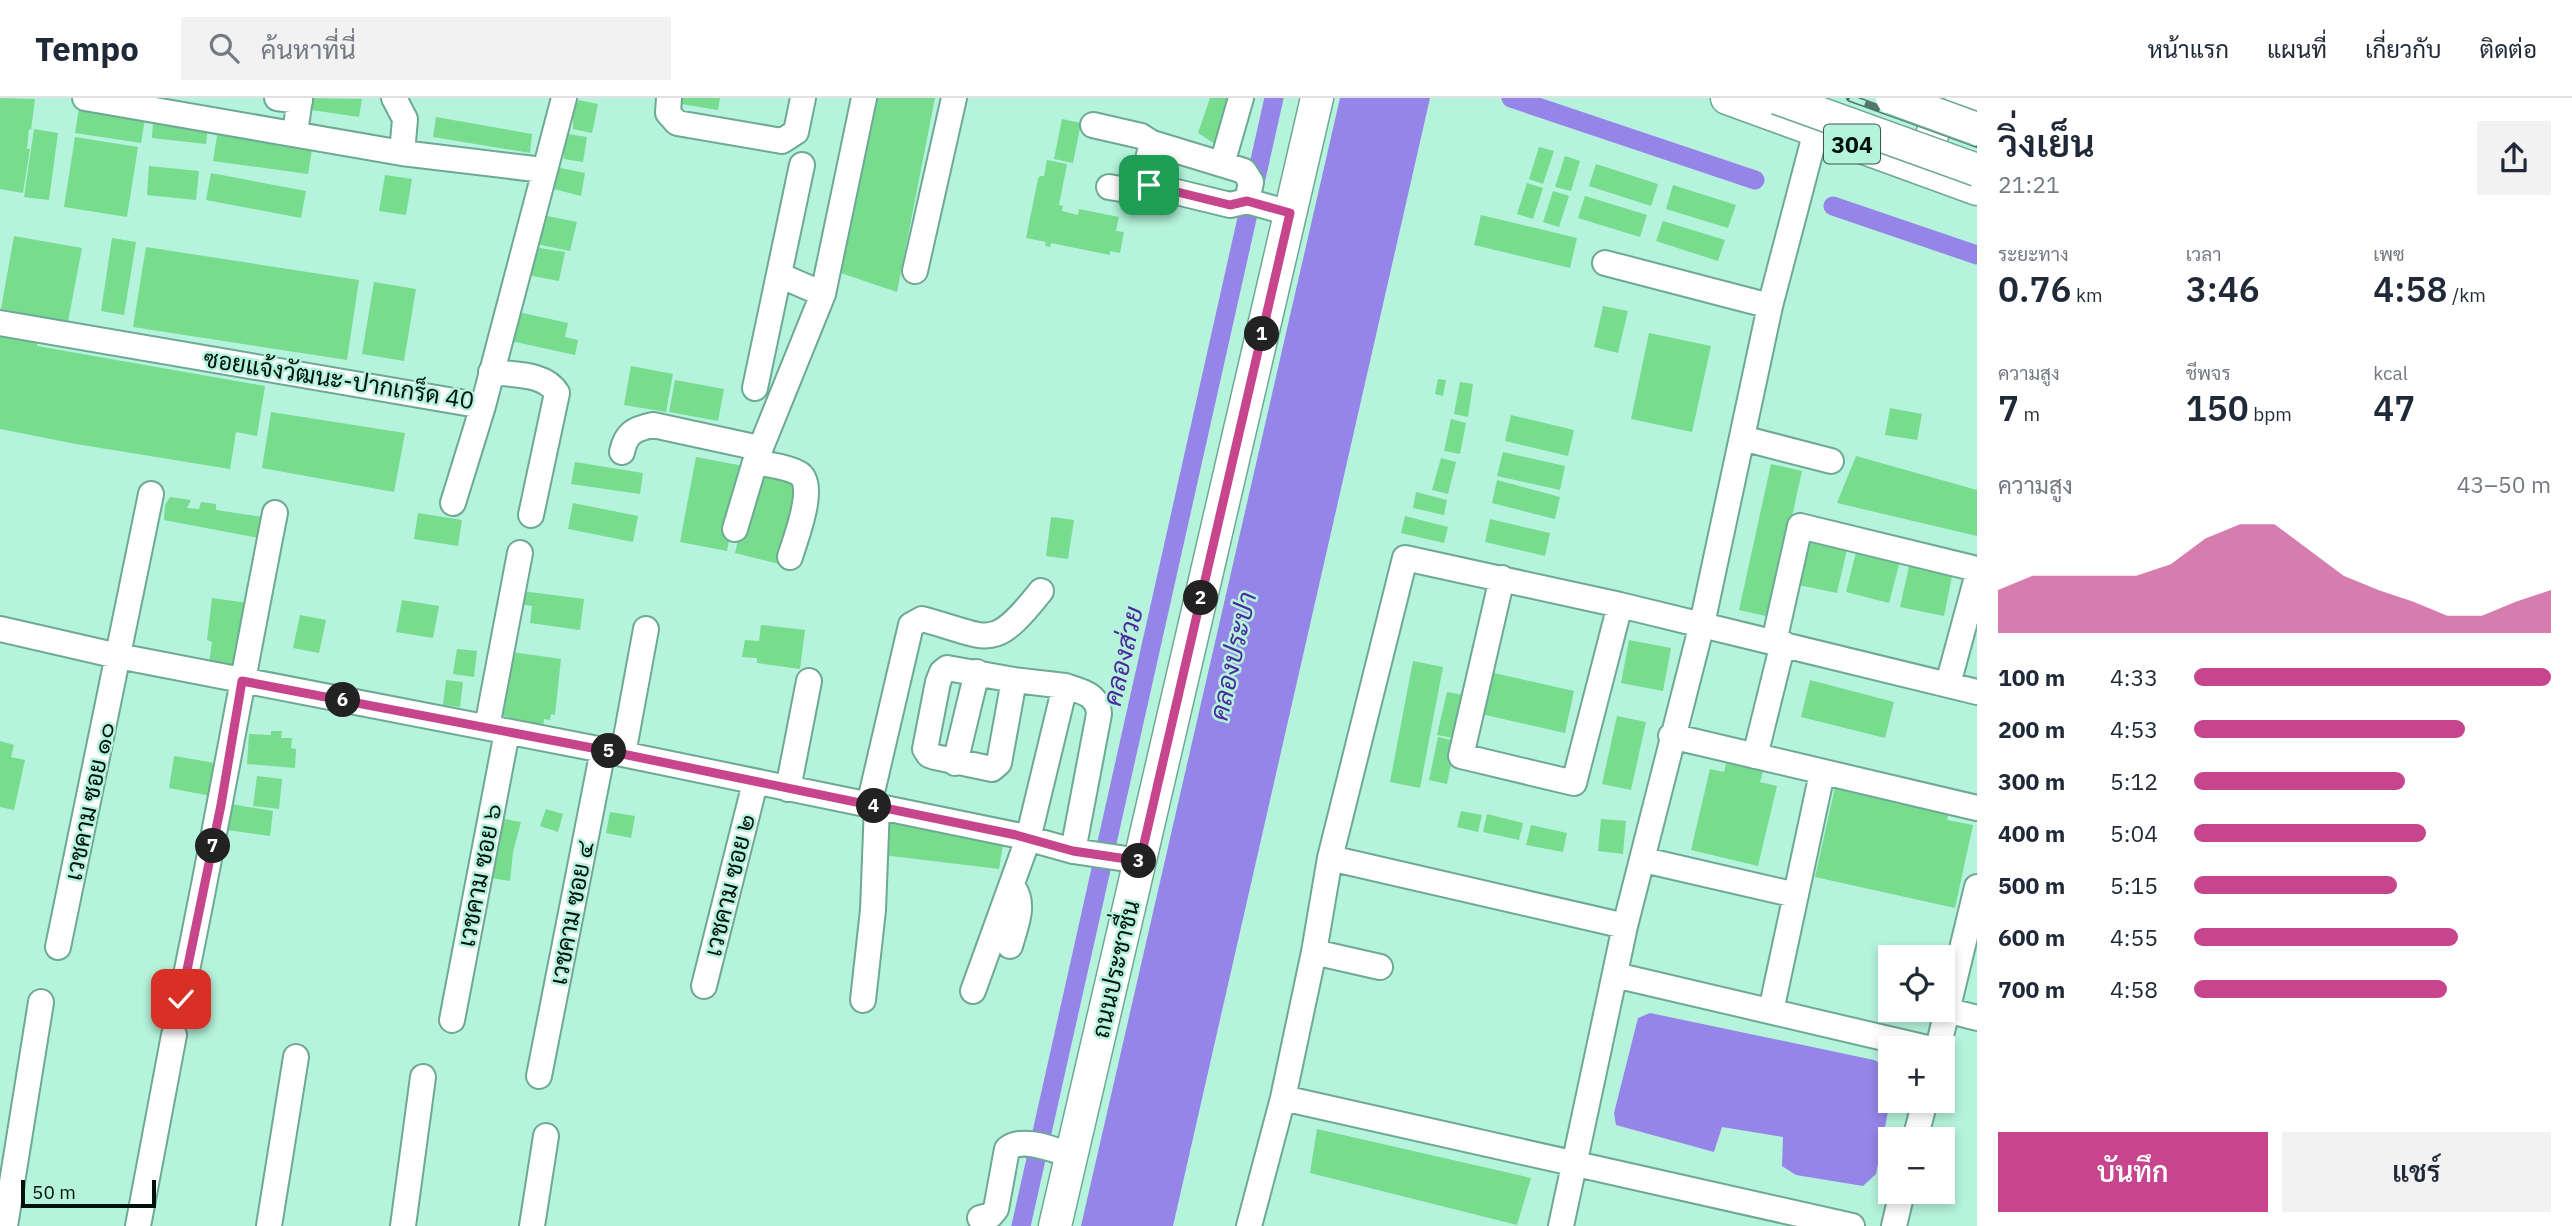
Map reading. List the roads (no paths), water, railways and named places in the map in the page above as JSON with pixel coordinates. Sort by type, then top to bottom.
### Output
[{"type":"main road","name":"ถนนประชาชื่น","points":[[1055,1226],[1064,1153],[1134,860],[1281,210],[1317,98]]},
{"type":"main road","name":"304","points":[[1727,98],[1816,131],[1971,181]]},
{"type":"main road","name":"304","points":[[1777,98],[1971,181]]},
{"type":"main road","name":"304","points":[[1892,98],[1977,129]]},
{"type":"main road","points":[[1961,98],[1977,106]]},
{"type":"main road","points":[[1971,181],[1932,158],[1932,135],[1943,120],[1956,110],[1977,106]]},
{"type":"street","points":[[85,98],[402,153],[543,170]]},
{"type":"street","points":[[394,98],[405,119],[402,153]]},
{"type":"street","name":"ซอยแจ้งวัฒนะ-ปากเกร็ด 40","points":[[0,323],[483,406],[564,98]]},
{"type":"street","points":[[669,98],[668,113],[677,123],[782,141],[796,132],[803,98]]},
{"type":"street","points":[[735,529],[757,455],[823,294],[864,98]]},
{"type":"street","points":[[915,271],[954,98]]},
{"type":"street","points":[[1222,164],[1241,98]]},
{"type":"street","points":[[293,99],[295,133]]},
{"type":"street","points":[[1093,125],[1141,136],[1152,143],[1249,175],[1251,182],[1247,201]]},
{"type":"street","points":[[1561,1226],[1577,1163],[1625,926],[1644,859],[1671,736],[1702,624],[1770,306],[1816,131]]},
{"type":"street","points":[[1144,182],[1152,143]]},
{"type":"street","points":[[755,388],[802,165]]},
{"type":"street","points":[[1109,187],[1126,190],[1144,182],[1230,205],[1247,201],[1281,210]]},
{"type":"street","points":[[1605,263],[1770,306]]},
{"type":"street","points":[[779,275],[823,294]]},
{"type":"street","points":[[491,372],[540,379],[551,384],[557,393],[531,515]]},
{"type":"street","points":[[453,503],[483,406]]},
{"type":"street","points":[[622,453],[626,437],[636,428],[653,425],[757,455],[800,473],[806,481],[806,500],[790,557]]},
{"type":"street","points":[[1742,438],[1831,461]]},
{"type":"street","name":"เวชคาม ซอย ๑๐","points":[[58,947],[151,494]]},
{"type":"street","points":[[181,999],[221,805],[275,513]]},
{"type":"street","points":[[1755,756],[1800,526],[1977,569]]},
{"type":"street","name":"เวชคาม ซอย ๖","points":[[452,1020],[497,729],[520,553]]},
{"type":"street","points":[[1249,1226],[1283,1098],[1314,951],[1330,858],[1405,558],[1702,624],[1977,692]]},
{"type":"street","points":[[1948,684],[1977,577]]},
{"type":"street","points":[[1502,578],[1461,756],[1574,783],[1620,605]]},
{"type":"street","points":[[863,1000],[873,909],[873,806],[911,625],[922,618],[980,637],[999,633],[1016,622],[1041,591]]},
{"type":"street","points":[[0,629],[242,681],[613,752],[1028,839],[1073,851],[1134,860]]},
{"type":"street","name":"เวชคาม ซอย ๔","points":[[539,1076],[613,752],[646,629]]},
{"type":"street","points":[[1014,680],[999,763],[992,769],[955,763],[929,755],[925,749],[938,682],[947,668],[1065,686],[1093,697],[1099,704],[1099,713],[1073,851]]},
{"type":"street","points":[[955,763],[977,673]]},
{"type":"street","points":[[788,789],[809,681]]},
{"type":"street","points":[[973,991],[1028,839],[1065,686]]},
{"type":"street","points":[[1671,736],[1822,774],[1977,808]]},
{"type":"street","points":[[1771,1012],[1822,774]]},
{"type":"street","name":"เวชคาม ซอย ๒","points":[[704,986],[755,783]]},
{"type":"street","points":[[1330,858],[1625,926]]},
{"type":"street","points":[[1644,859],[1796,895]]},
{"type":"street","points":[[1010,884],[1020,900],[1010,946]]},
{"type":"street","points":[[1955,974],[1977,887]]},
{"type":"street","points":[[1314,951],[1380,967]]},
{"type":"street","points":[[1615,975],[1878,1037]]},
{"type":"street","points":[[6,1225],[41,1002]]},
{"type":"street","points":[[1955,1012],[1977,1018]]},
{"type":"street","points":[[138,1226],[174,1035]]},
{"type":"street","points":[[269,1226],[296,1057]]},
{"type":"street","points":[[403,1226],[423,1077]]},
{"type":"street","points":[[1283,1098],[1852,1226]]},
{"type":"street","points":[[533,1226],[546,1136]]},
{"type":"street","points":[[979,1218],[991,1215],[996,1209],[1007,1149],[1023,1143],[1064,1153]]},
{"type":"street","points":[[1894,1226],[1899,1204]]},
{"type":"water","name":"คลองประปา","points":[[1340,98],[1430,98],[1173,1226],[1081,1226]]},
{"type":"water","points":[[1650,1013],[1878,1062],[1878,1113],[1888,1113],[1885,1127],[1878,1127],[1876,1174],[1863,1186],[1796,1175],[1782,1166],[1783,1137],[1722,1127],[1714,1152],[1616,1125],[1614,1113],[1638,1018]]},
{"type":"waterway","name":"คลองส่วย","points":[[1021,1226],[1274,98]]},
{"type":"waterway","points":[[1511,98],[1755,180]]},
{"type":"waterway","points":[[1833,206],[1977,255]]},
{"type":"railway","points":[[1850,98],[1977,144]]}]
